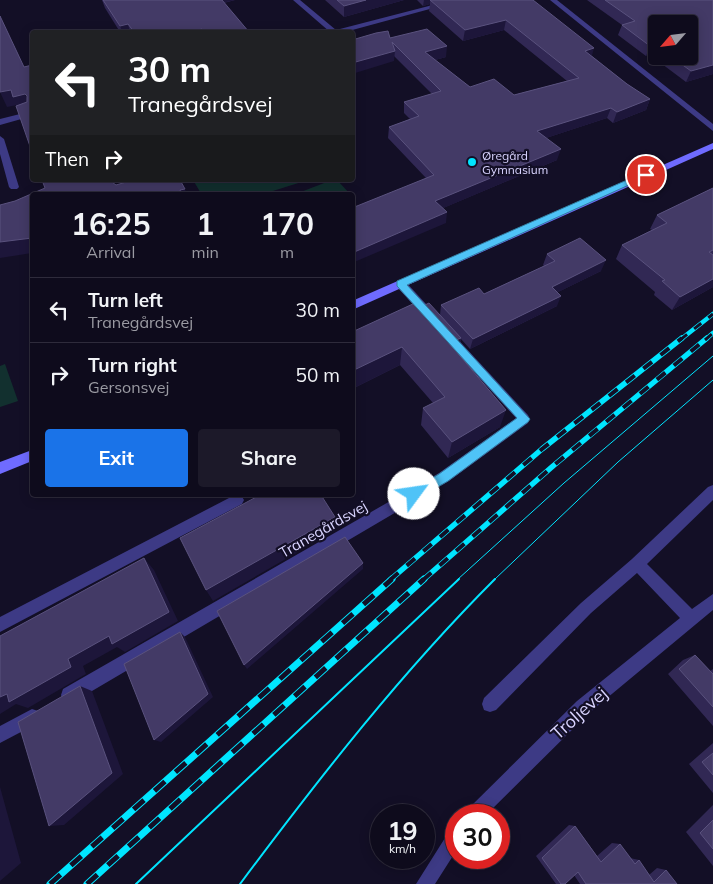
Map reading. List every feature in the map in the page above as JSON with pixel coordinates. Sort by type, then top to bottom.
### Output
[{"type":"street","points":[[296,0],[332,30]]},
{"type":"street","points":[[346,30],[460,0]]},
{"type":"street","points":[[553,0],[713,128]]},
{"type":"street","points":[[0,122],[30,114]]},
{"type":"street","points":[[0,139],[14,187]]},
{"type":"street","points":[[355,305],[713,146]]},
{"type":"street","name":"Tranegårdsvej","points":[[60,701],[444,477],[524,419],[401,284]]},
{"type":"street","points":[[0,468],[30,456]]},
{"type":"street","points":[[490,704],[586,608],[637,564],[713,491]]},
{"type":"street","points":[[0,625],[237,500],[235,497]]},
{"type":"street","points":[[637,564],[691,619]]},
{"type":"street","name":"Troljevej","points":[[485,804],[583,707],[713,601]]},
{"type":"street","points":[[0,735],[43,710]]},
{"type":"street","points":[[425,884],[445,853]]},
{"type":"green space","points":[[194,182],[302,182],[270,192],[200,192]]},
{"type":"green space","points":[[327,182],[339,182],[348,192],[301,192]]},
{"type":"green space","points":[[5,364],[18,401],[0,407],[0,366]]},
{"type":"building","points":[[103,0],[222,0],[247,30],[132,30],[128,24],[120,26]]},
{"type":"building","points":[[337,0],[366,0],[344,6]]},
{"type":"building","points":[[430,0],[533,0],[594,48],[585,51],[627,84],[650,99],[617,112],[611,108],[537,131],[561,149],[435,201],[447,212],[355,252],[355,207],[434,175],[389,127],[419,116],[404,102],[441,91],[392,42],[395,51],[355,62],[355,39],[388,31],[390,38],[427,29],[447,46],[425,52],[470,87],[494,79],[514,95],[579,78],[506,20],[465,30]]},
{"type":"building","points":[[605,0],[713,0],[713,65],[691,71],[683,65],[698,65],[698,15],[648,15],[648,44],[622,25],[635,21]]},
{"type":"building","points":[[0,16],[24,67],[30,66],[30,146],[16,106],[27,102],[27,96],[25,94],[13,97],[11,90],[0,92]]},
{"type":"building","points":[[43,182],[112,182],[116,185],[126,182],[181,182],[185,189],[180,190],[181,192],[36,192],[45,188]]},
{"type":"building","points":[[713,188],[713,250],[709,252],[713,255],[713,279],[680,297],[662,281],[665,280],[622,245],[667,223],[657,215]]},
{"type":"building","points":[[30,194],[30,238],[0,242],[0,205]]},
{"type":"building","points":[[580,238],[606,260],[552,287],[561,296],[473,339],[441,305],[479,288],[484,294],[555,261],[547,254]]},
{"type":"building","points":[[415,303],[419,308],[429,303],[461,338],[449,343],[506,410],[452,442],[423,408],[445,397],[402,347],[355,370],[355,331]]},
{"type":"building","points":[[256,497],[322,497],[335,517],[206,590],[180,538]]},
{"type":"building","points":[[345,537],[363,563],[244,665],[217,611]]},
{"type":"building","points":[[144,558],[169,612],[112,644],[109,636],[68,659],[71,667],[9,702],[7,694],[0,697],[0,636]]},
{"type":"building","points":[[180,632],[208,694],[154,740],[124,664]]},
{"type":"building","points":[[695,655],[713,674],[713,707],[679,669]]},
{"type":"building","points":[[80,686],[112,773],[49,826],[18,722]]},
{"type":"building","points":[[713,753],[713,775],[702,762]]},
{"type":"building","points":[[713,820],[713,849],[700,833]]},
{"type":"building","points":[[575,826],[601,862],[620,844],[635,864],[639,860],[654,882],[666,870],[677,884],[586,884],[578,872],[565,884],[561,884],[542,858]]},
{"type":"tram line","points":[[457,580],[564,483],[713,356]]},
{"type":"tram line","points":[[494,580],[618,462],[713,380]]},
{"type":"tram line","points":[[136,884],[459,579]]},
{"type":"tram line","points":[[240,884],[300,804],[362,727],[427,651],[494,580]]},
{"type":"railway","points":[[680,340],[713,314]]},
{"type":"railway","points":[[705,340],[713,333]]},
{"type":"railway","points":[[390,580],[542,449],[682,338]]},
{"type":"railway","points":[[423,580],[553,466],[707,338]]},
{"type":"railway","points":[[50,884],[392,579]]},
{"type":"railway","points":[[87,884],[424,579]]},
{"type":"place","name":"Øregård Gymnasium","points":[[472,162]]},
{"type":"route","points":[[414,494],[444,477],[524,419],[401,284],[646,175]]}]
